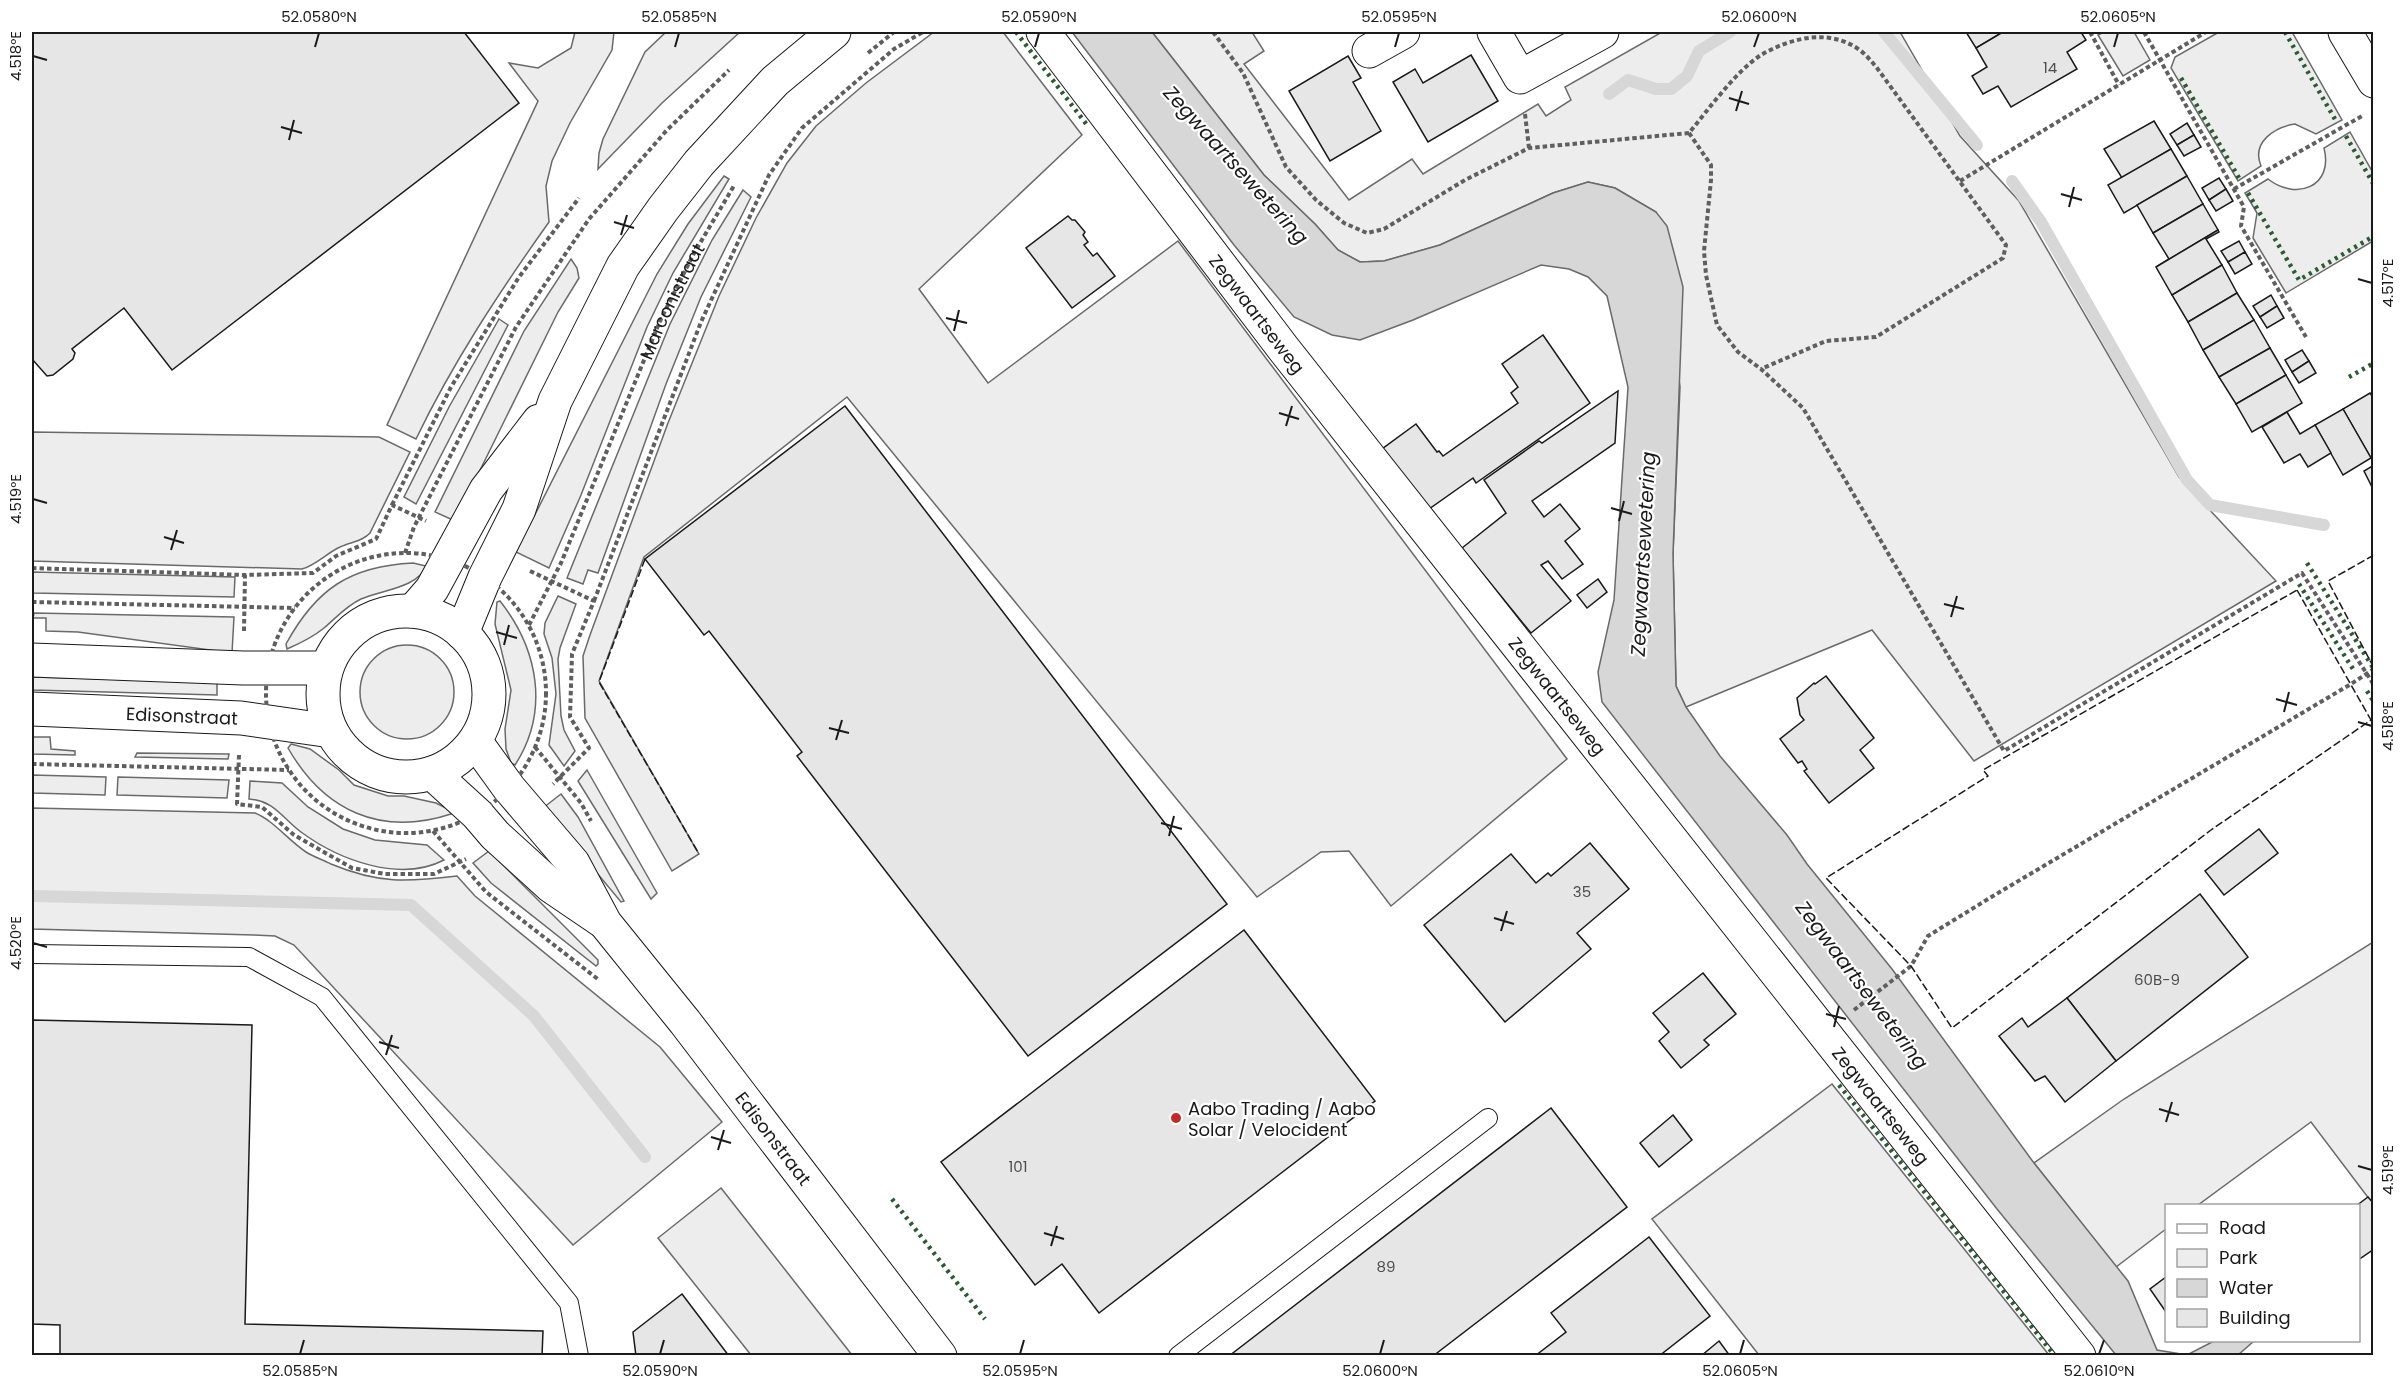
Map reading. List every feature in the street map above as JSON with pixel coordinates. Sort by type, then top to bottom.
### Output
[{"type":"street","points":[[462,633],[519,509],[555,401],[623,266],[699,163],[775,81],[834,32]]},
{"type":"street","name":"Zegwaartseweg","points":[[1043,32],[1290,357],[2079,1356]]},
{"type":"street","points":[[1369,51],[1403,32]]},
{"type":"street","points":[[1494,32],[1520,77],[1602,32]]},
{"type":"street","points":[[2345,32],[2373,81]]},
{"type":"street","points":[[413,611],[432,589],[486,490],[555,401]]},
{"type":"street","points":[[413,611],[439,618],[462,633],[482,660],[487,676],[487,710],[483,726],[475,741],[463,755],[448,766],[432,773],[412,777],[392,777],[373,771],[356,761],[342,748],[331,731],[324,710],[323,689],[333,653],[353,629],[381,614],[413,611]]},
{"type":"street","points":[[32,660],[243,668],[327,668]]},
{"type":"street","name":"Edisonstraat","points":[[32,709],[241,718],[331,731]]},
{"type":"street","name":"Edisonstraat","points":[[475,741],[573,863],[605,923],[685,1022],[940,1356]]},
{"type":"street","name":"Edisonstraat","points":[[432,773],[551,886],[605,923]]},
{"type":"lane","points":[[32,954],[249,957],[322,997],[569,1303],[579,1356]]},
{"type":"lane","points":[[1178,1356],[1488,1118]]},
{"type":"path","points":[[867,54],[894,32]]},
{"type":"path","points":[[527,808],[589,748],[570,717],[572,654],[701,322],[769,175],[802,128],[894,49],[923,32]]},
{"type":"path","points":[[1213,32],[1243,73],[1286,167],[1316,200],[1344,223],[1367,233],[1384,229],[1465,180],[1529,148],[1689,133],[1725,88],[1761,56],[1794,41],[1819,36],[1840,40],[1861,51],[1877,68],[2006,245],[2003,258],[1876,337],[1826,341],[1761,369]]},
{"type":"path","points":[[2090,32],[2119,85]]},
{"type":"path","points":[[2144,32],[2161,58],[2244,207],[2241,226],[2306,337]]},
{"type":"path","points":[[1960,181],[2206,32]]},
{"type":"path","points":[[32,602],[295,608],[325,579],[344,568],[363,560],[405,553],[419,518],[516,327],[589,219],[667,130],[734,65]]},
{"type":"path","points":[[2234,189],[2364,116]]},
{"type":"path","points":[[1689,133],[1711,165],[1704,250],[1706,275],[1717,325],[1737,352],[1761,369],[1803,408],[2004,751],[2302,573],[2373,685]]},
{"type":"path","name":"Marconistraat","points":[[529,626],[561,563],[660,321],[693,255],[737,180]]},
{"type":"path","points":[[32,568],[245,575],[314,573],[336,556],[376,539],[451,387],[519,277],[579,198]]},
{"type":"path","points":[[392,506],[461,537]]},
{"type":"path","points":[[496,555],[594,601]]},
{"type":"path","points":[[243,668],[245,575]]},
{"type":"path","points":[[1847,1016],[1911,966],[1928,936],[2373,669]]},
{"type":"path","points":[[241,718],[237,804],[262,807],[294,836],[352,868],[385,874],[434,874],[461,863],[495,835]]},
{"type":"path","points":[[32,764],[289,770]]},
{"type":"path","points":[[433,831],[486,892],[601,982]]},
{"type":"green space","points":[[575,32],[614,32],[612,50],[570,123],[552,161],[546,186],[549,222],[478,328],[430,410],[416,439],[387,425],[538,101],[509,63],[538,68],[571,48]]},
{"type":"green space","points":[[666,32],[740,32],[662,103],[598,169],[603,139],[645,52]]},
{"type":"green space","points":[[934,32],[1003,32],[1082,135],[919,289],[988,383],[1178,241],[1567,759],[1391,906],[1349,851],[1321,852],[1257,897],[847,397],[644,557],[599,681],[699,854],[672,871],[585,718],[583,656],[590,635],[668,423],[719,296],[756,218],[787,163],[816,126],[866,83]]},
{"type":"green space","points":[[1152,32],[1252,32],[1264,51],[1244,64],[1349,200],[1412,159],[1423,174],[1538,104],[1546,116],[1571,100],[1565,87],[1662,32],[1900,32],[1960,136],[2019,201],[2179,477],[2276,581],[1974,761],[1872,630],[1686,707],[1676,686],[1673,554],[1680,387],[1656,212],[1615,188],[1588,182],[1553,193],[1440,245],[1384,261],[1360,262],[1338,250],[1315,224],[1264,175]]},
{"type":"green space","points":[[2104,32],[2134,32],[2150,60],[2123,76],[2098,35]]},
{"type":"green space","points":[[2219,32],[2292,32],[2342,120],[2316,134],[2295,124],[2273,132],[2262,143],[2259,150],[2261,166],[2238,181],[2171,68],[2175,57]]},
{"type":"green space","points":[[2350,132],[2373,173],[2373,241],[2286,293],[2253,238],[2257,213],[2245,193],[2268,179],[2279,186],[2290,189],[2310,186],[2318,181],[2323,172],[2326,161],[2324,148]]},
{"type":"green space","points":[[724,176],[729,179],[673,273],[647,327],[581,495],[549,568],[516,552],[657,274],[688,224]]},
{"type":"green space","points":[[743,190],[751,197],[701,297],[666,384],[598,573],[588,570],[583,584],[567,578],[670,324],[712,240]]},
{"type":"green space","points":[[571,259],[577,268],[579,278],[558,312],[455,521],[435,512],[524,331]]},
{"type":"green space","points":[[499,319],[508,325],[416,504],[404,497],[449,407]]},
{"type":"green space","points":[[32,432],[379,437],[410,452],[370,533],[302,569],[32,561]]},
{"type":"green space","points":[[413,563],[426,566],[415,579],[356,602],[316,634],[287,649],[286,644],[297,625],[323,595],[337,584],[371,569]]},
{"type":"green space","points":[[32,572],[235,577],[234,597],[32,593]]},
{"type":"green space","points":[[558,596],[576,604],[558,659],[561,716],[564,730],[575,751],[564,766],[549,745],[556,694],[552,658],[544,634],[545,623]]},
{"type":"green space","points":[[500,601],[523,639],[531,660],[535,681],[536,702],[533,723],[526,744],[515,765],[511,763],[506,749],[505,729],[511,690],[495,624],[497,602]]},
{"type":"green space","points":[[34,613],[234,617],[232,653],[78,632],[46,631],[46,618],[33,618]]},
{"type":"green space","points":[[407,645],[425,648],[440,659],[451,674],[454,692],[451,710],[440,725],[425,736],[407,739],[389,736],[374,725],[363,710],[360,692],[363,674],[374,659],[389,648]]},
{"type":"green space","points":[[32,677],[217,682],[217,695],[32,690]]},
{"type":"green space","points":[[32,737],[50,737],[51,749],[75,751],[75,755],[32,754]]},
{"type":"green space","points":[[291,744],[310,749],[339,770],[354,785],[388,796],[404,796],[436,803],[450,810],[451,814],[425,820],[401,822],[378,820],[357,813],[337,803],[319,788],[302,770],[288,748]]},
{"type":"green space","points":[[137,753],[229,754],[228,759],[135,757]]},
{"type":"green space","points":[[587,770],[657,893],[651,899],[578,781]]},
{"type":"green space","points":[[32,775],[106,777],[105,795],[32,793]]},
{"type":"green space","points":[[118,777],[229,780],[227,798],[117,795]]},
{"type":"green space","points":[[250,781],[282,783],[308,807],[343,829],[375,840],[427,845],[444,860],[427,867],[389,869],[351,859],[301,832],[272,806],[249,799]]},
{"type":"green space","points":[[561,794],[578,817],[624,901],[621,902],[543,808]]},
{"type":"green space","points":[[32,808],[255,813],[268,820],[306,852],[348,871],[393,880],[457,876],[475,896],[660,1047],[722,1122],[573,1245],[294,945],[275,936],[32,929]]},
{"type":"green space","points":[[489,851],[598,960],[596,966],[491,883],[473,863]]},
{"type":"green space","points":[[2373,942],[2373,1204],[2311,1122],[2199,1204],[2165,1204],[2165,1230],[2116,1267],[2034,1163],[2124,1099]]},
{"type":"green space","points":[[1832,1084],[2049,1355],[1759,1355],[1652,1219]]},
{"type":"green space","points":[[721,1188],[852,1355],[751,1355],[658,1238]]},
{"type":"water","name":"Zegwaartsewetering","points":[[1072,32],[1152,32],[1264,175],[1315,224],[1338,250],[1360,262],[1384,261],[1440,245],[1553,193],[1588,182],[1615,188],[1656,212],[1667,226],[1683,287],[1673,554],[1676,686],[1686,707],[1720,756],[1787,835],[1807,864],[1892,969],[2034,1163],[2128,1281],[2157,1350],[2187,1355],[2116,1355],[1997,1209],[1602,702],[1598,672],[1614,600],[1628,387],[1607,296],[1588,277],[1569,269],[1541,265],[1413,320],[1360,340],[1332,335],[1294,317],[1234,245]]},
{"type":"water","points":[[2212,1342],[2253,1342],[2238,1355],[2187,1355]]},
{"type":"building","points":[[32,32],[464,32],[519,103],[172,370],[124,308],[72,349],[75,353],[73,359],[53,375],[47,376],[32,359]]},
{"type":"building","points":[[1966,32],[2003,32],[1976,48]]},
{"type":"building","points":[[2003,32],[2081,32],[2086,40],[2067,52],[2077,69],[2011,107],[1998,86],[1983,94],[1972,76],[1987,67],[1976,48]]},
{"type":"building","points":[[1471,55],[1498,101],[1428,142],[1393,82],[1415,69],[1423,83]]},
{"type":"building","points":[[1348,56],[1361,78],[1353,82],[1381,131],[1330,161],[1289,91]]},
{"type":"building","points":[[2154,121],[2171,149],[2122,178],[2104,149]]},
{"type":"building","points":[[2187,123],[2194,135],[2177,145],[2170,134]]},
{"type":"building","points":[[2194,135],[2201,147],[2184,156],[2177,145]]},
{"type":"building","points":[[2171,149],[2187,176],[2124,213],[2108,185]]},
{"type":"building","points":[[2187,176],[2203,204],[2153,233],[2137,205]]},
{"type":"building","points":[[2219,178],[2226,189],[2209,200],[2202,188]]},
{"type":"building","points":[[2226,189],[2233,201],[2216,211],[2209,200]]},
{"type":"building","points":[[2203,204],[2218,230],[2156,267],[2169,259],[2153,233]]},
{"type":"building","points":[[1068,216],[1075,220],[1085,232],[1083,235],[1088,242],[1084,245],[1093,256],[1097,253],[1115,276],[1072,308],[1026,248]]},
{"type":"building","points":[[2218,230],[2219,232],[2206,239],[2222,265],[2172,295],[2156,267]]},
{"type":"building","points":[[2239,241],[2245,252],[2228,262],[2221,251]]},
{"type":"building","points":[[2245,252],[2252,264],[2235,274],[2228,262]]},
{"type":"building","points":[[2222,265],[2237,293],[2188,322],[2172,295]]},
{"type":"building","points":[[2237,293],[2254,320],[2203,350],[2188,322]]},
{"type":"building","points":[[2271,295],[2277,306],[2260,317],[2253,306]]},
{"type":"building","points":[[2277,306],[2284,318],[2267,328],[2260,317]]},
{"type":"building","points":[[2254,320],[2270,348],[2219,377],[2203,350]]},
{"type":"building","points":[[1543,335],[1590,403],[1476,483],[1473,478],[1429,509],[1382,449],[1416,424],[1437,452],[1439,451],[1443,456],[1518,403],[1511,393],[1518,387],[1502,364]]},
{"type":"building","points":[[2270,348],[2286,375],[2236,404],[2219,377]]},
{"type":"building","points":[[2302,350],[2309,361],[2292,372],[2285,360]]},
{"type":"building","points":[[2309,361],[2316,373],[2299,383],[2292,372]]},
{"type":"building","points":[[2286,375],[2302,403],[2252,432],[2236,404]]},
{"type":"building","points":[[1618,391],[1615,443],[1532,501],[1544,517],[1560,504],[1580,529],[1565,541],[1583,564],[1562,579],[1548,561],[1541,565],[1571,601],[1531,633],[1462,548],[1506,513],[1484,480],[1539,441],[1542,443]]},
{"type":"building","points":[[2370,393],[2374,399],[2374,457],[2371,458],[2343,409]]},
{"type":"building","points":[[845,406],[1227,904],[1028,1056],[797,756],[802,752],[709,631],[704,635],[645,559]]},
{"type":"building","points":[[2343,409],[2371,458],[2343,475],[2315,425]]},
{"type":"building","points":[[2287,412],[2300,434],[2315,425],[2331,453],[2308,467],[2300,454],[2284,463],[2262,427]]},
{"type":"building","points":[[2374,465],[2374,489],[2373,489],[2364,471]]},
{"type":"building","points":[[1598,579],[1607,592],[1587,608],[1577,595]]},
{"type":"building","points":[[1826,676],[1874,738],[1860,750],[1874,768],[1829,803],[1804,771],[1807,769],[1802,761],[1798,763],[1780,739],[1804,720],[1800,715],[1797,698]]},
{"type":"building","points":[[2259,829],[2278,853],[2224,895],[2205,871]]},
{"type":"building","points":[[1590,843],[1629,889],[1577,933],[1591,949],[1505,1022],[1424,925],[1511,854],[1536,883],[1548,873],[1551,876]]},
{"type":"building","points":[[2200,894],[2248,957],[2116,1061],[2067,998]]},
{"type":"building","name":"Aabo Trading / Aabo Solar / Velocident","points":[[1244,930],[1375,1101],[1099,1313],[1062,1264],[1035,1285],[941,1162]]},
{"type":"building","points":[[1703,973],[1736,1014],[1704,1040],[1709,1045],[1681,1068],[1659,1041],[1669,1032],[1653,1013]]},
{"type":"building","points":[[2067,998],[2116,1061],[2065,1102],[2045,1076],[2035,1081],[1999,1036],[2022,1018],[2028,1027]]},
{"type":"building","points":[[32,1020],[252,1025],[245,1324],[543,1331],[542,1356],[60,1356],[60,1325],[32,1324]]},
{"type":"building","points":[[1551,1108],[1627,1207],[1433,1356],[1229,1356]]},
{"type":"building","points":[[1673,1115],[1692,1140],[1659,1167],[1640,1143]]},
{"type":"building","points":[[2368,1197],[2374,1204],[2374,1249],[2360,1259],[2360,1204]]},
{"type":"building","points":[[1649,1237],[1710,1316],[1659,1356],[1535,1356],[1566,1332],[1551,1313]]},
{"type":"building","points":[[2165,1278],[2165,1311],[2150,1289]]},
{"type":"building","points":[[682,1294],[729,1356],[636,1356],[633,1332]]},
{"type":"building","points":[[1719,1341],[1730,1356],[1701,1356]]},
{"type":"waterway","points":[[1609,94],[1628,80],[1656,89],[1671,89],[1687,76],[1699,51],[1730,32]]},
{"type":"waterway","points":[[1884,32],[1977,145]]},
{"type":"waterway","points":[[2012,181],[2041,222],[2187,480],[2210,505],[2324,525]]},
{"type":"waterway","points":[[32,896],[411,905],[534,1016],[645,1157]]},
{"type":"hedge","points":[[1016,32],[1087,125]]},
{"type":"hedge","points":[[2285,32],[2336,121]]},
{"type":"hedge","points":[[2181,78],[2239,178]]},
{"type":"hedge","points":[[2346,136],[2374,185]]},
{"type":"hedge","points":[[2248,193],[2299,280],[2374,236]]},
{"type":"hedge","points":[[2349,377],[2374,363]]},
{"type":"hedge","points":[[2307,563],[2374,669]]},
{"type":"hedge","points":[[2299,584],[2353,669]]},
{"type":"hedge","points":[[2367,691],[2374,702]]},
{"type":"hedge","points":[[1839,1085],[2055,1356]]},
{"type":"hedge","points":[[892,1199],[985,1319]]},
{"type":"fence","points":[[2374,555],[2328,581],[2374,668]]},
{"type":"fence","points":[[645,559],[599,682],[699,854]]},
{"type":"fence","points":[[2297,590],[2371,720],[2211,830],[1952,1028],[1911,966],[1826,878],[1988,776],[1983,770],[2297,590]]},
{"type":"place","name":"Aabo Trading / Aabo Solar / Velocident","points":[[1176,1118]]}]
